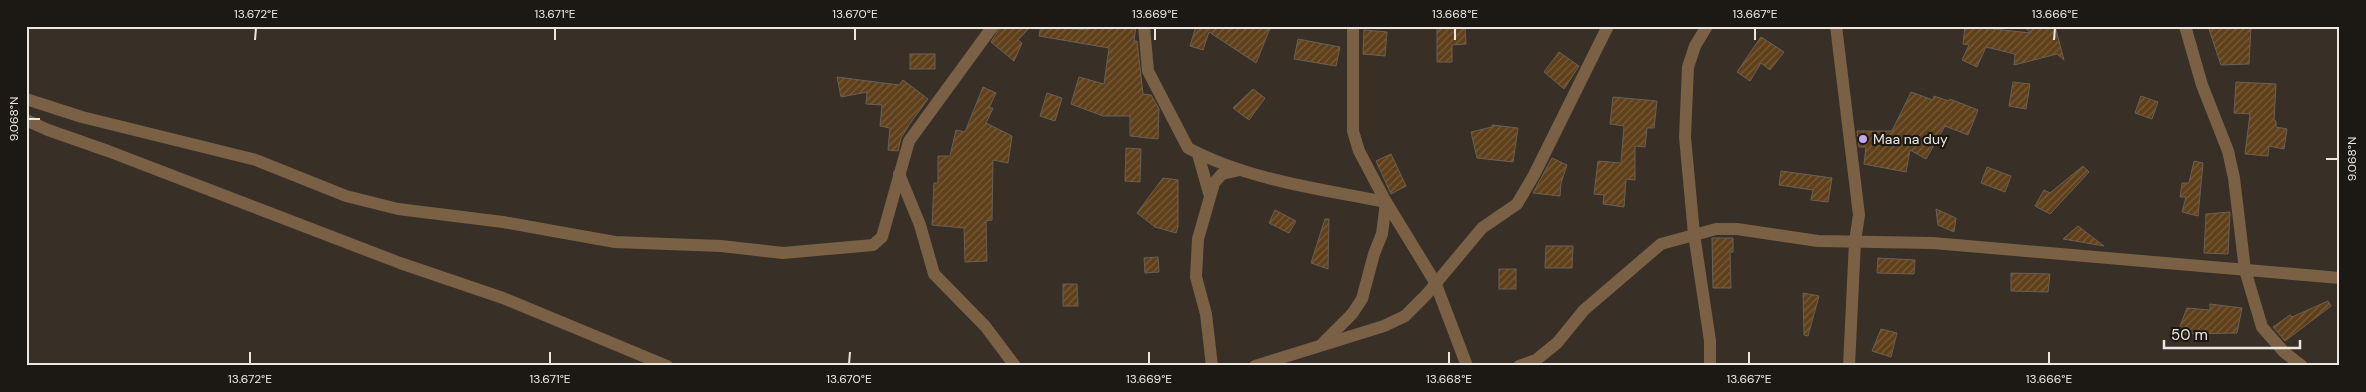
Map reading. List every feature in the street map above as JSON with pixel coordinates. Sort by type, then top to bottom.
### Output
[{"type":"street","points":[[26,99],[82,117],[256,160],[346,196],[398,209],[503,222],[615,242],[721,246],[783,253],[873,244],[882,236],[887,224],[909,141],[993,26]]},
{"type":"street","points":[[1144,26],[1148,71],[1188,148],[1198,154],[1242,170],[1386,202]]},
{"type":"street","points":[[1353,26],[1353,131],[1359,151],[1386,202],[1435,282],[1467,366]]},
{"type":"street","points":[[1255,366],[1395,322],[1412,309],[1482,228],[1517,204],[1534,175],[1608,26]]},
{"type":"street","points":[[1707,26],[1695,46],[1688,67],[1685,94],[1685,137],[1694,234],[1710,341],[1710,366]]},
{"type":"street","points":[[1836,26],[1858,215],[1849,366]]},
{"type":"street","points":[[2185,26],[2202,85],[2228,150],[2234,178],[2246,270],[2262,327],[2284,352],[2302,366]]},
{"type":"street","points":[[26,120],[400,263],[503,298],[667,366]]},
{"type":"street","points":[[1198,154],[1210,193]]},
{"type":"street","points":[[1212,366],[1206,314],[1196,277],[1198,239],[1210,193],[1222,174],[1242,170]]},
{"type":"street","points":[[899,174],[920,224],[934,274],[985,326],[1015,366]]},
{"type":"street","points":[[1322,344],[1352,314],[1362,299],[1374,254],[1382,234],[1386,202]]},
{"type":"street","points":[[1519,366],[1536,360],[1557,343],[1584,310],[1661,244],[1716,229],[1737,229],[1818,241],[1933,243],[2340,278]]},
{"type":"building","points":[[1001,26],[1031,26],[1018,40],[1022,43],[1014,61],[991,42]]},
{"type":"building","points":[[1041,26],[1087,30],[1087,26],[1136,26],[1134,41],[1137,41],[1143,94],[1151,95],[1159,109],[1158,139],[1130,136],[1130,116],[1103,116],[1071,104],[1079,77],[1104,84],[1109,48],[1039,36]]},
{"type":"building","points":[[1196,26],[1271,26],[1256,63],[1209,32],[1203,50],[1190,46]]},
{"type":"building","points":[[1437,26],[1465,26],[1466,44],[1452,45],[1452,62],[1437,62]]},
{"type":"building","points":[[1965,26],[2031,33],[2023,26],[2055,26],[2064,60],[2057,54],[2014,65],[2015,54],[1986,47],[1977,67],[1962,60],[1969,45],[1963,44]]},
{"type":"building","points":[[2208,26],[2251,26],[2249,64],[2221,65]]},
{"type":"building","points":[[1364,30],[1387,32],[1385,56],[1363,54]]},
{"type":"building","points":[[1761,37],[1784,52],[1770,70],[1761,63],[1750,81],[1737,72]]},
{"type":"building","points":[[1298,39],[1340,47],[1336,66],[1294,59]]},
{"type":"building","points":[[1559,52],[1579,66],[1564,89],[1544,72]]},
{"type":"building","points":[[910,54],[935,54],[935,69],[910,69]]},
{"type":"building","points":[[837,77],[899,85],[903,80],[928,99],[901,138],[898,151],[888,150],[890,128],[880,126],[882,105],[866,104],[867,92],[841,97]]},
{"type":"building","points":[[2013,82],[2030,84],[2026,109],[2009,106]]},
{"type":"building","points":[[2236,82],[2276,84],[2274,120],[2276,121],[2276,127],[2287,129],[2284,149],[2269,146],[2268,156],[2245,154],[2250,114],[2234,113]]},
{"type":"building","points":[[983,87],[996,93],[989,108],[993,108],[986,123],[1012,136],[1008,163],[993,160],[992,220],[986,221],[987,261],[965,262],[964,228],[932,225],[934,183],[938,183],[938,156],[950,156],[956,130],[965,132]]},
{"type":"building","points":[[1253,89],[1265,98],[1249,120],[1233,108]]},
{"type":"building","points":[[1911,92],[1933,100],[1934,96],[1949,101],[1950,99],[1978,110],[1968,135],[1945,126],[1926,159],[1910,150],[1906,172],[1864,164],[1866,147],[1859,147],[1857,131],[1892,131]]},
{"type":"building","points":[[1047,93],[1062,98],[1055,121],[1040,116]]},
{"type":"building","points":[[2141,96],[2158,102],[2152,119],[2135,113]]},
{"type":"building","points":[[1613,97],[1657,101],[1654,128],[1647,128],[1645,147],[1635,146],[1635,180],[1626,179],[1624,207],[1603,204],[1604,195],[1594,194],[1598,161],[1621,163],[1624,126],[1610,124]]},
{"type":"building","points":[[1492,125],[1518,128],[1513,162],[1477,158],[1471,132],[1492,127]]},
{"type":"building","points":[[1126,148],[1141,149],[1140,182],[1125,181]]},
{"type":"building","points":[[1391,154],[1406,186],[1391,194],[1376,161]]},
{"type":"building","points":[[1552,158],[1567,165],[1561,183],[1560,196],[1533,193]]},
{"type":"building","points":[[2194,161],[2203,163],[2198,216],[2182,212],[2186,197],[2180,197],[2182,183],[2189,183]]},
{"type":"building","points":[[2083,166],[2089,172],[2050,214],[2035,206],[2044,190],[2050,193]]},
{"type":"building","points":[[1987,167],[2011,176],[2005,192],[1981,183]]},
{"type":"building","points":[[1781,171],[1832,178],[1828,202],[1811,200],[1813,190],[1779,185]]},
{"type":"building","points":[[1163,178],[1178,180],[1178,227],[1176,233],[1155,227],[1137,213]]},
{"type":"building","points":[[1936,209],[1956,218],[1954,232],[1938,225]]},
{"type":"building","points":[[1275,210],[1296,221],[1289,233],[1269,223]]},
{"type":"building","points":[[2230,212],[2228,254],[2204,253],[2206,214]]},
{"type":"building","points":[[1325,219],[1329,219],[1328,269],[1311,263]]},
{"type":"building","points":[[2078,226],[2104,246],[2063,239]]},
{"type":"building","points":[[1712,238],[1733,238],[1733,252],[1730,252],[1731,288],[1713,288]]},
{"type":"building","points":[[1546,246],[1573,246],[1572,268],[1545,268]]},
{"type":"building","points":[[1158,257],[1159,272],[1145,273],[1144,258]]},
{"type":"building","points":[[1878,258],[1915,260],[1914,274],[1877,273]]},
{"type":"building","points":[[1499,269],[1516,269],[1516,289],[1499,289]]},
{"type":"building","points":[[2011,273],[2050,274],[2048,292],[2011,291]]},
{"type":"building","points":[[1063,284],[1077,284],[1078,306],[1063,306]]},
{"type":"building","points":[[1803,293],[1819,296],[1808,336],[1804,335]]},
{"type":"building","points":[[2328,301],[2331,306],[2285,341],[2273,327],[2290,315],[2292,317]]},
{"type":"building","points":[[2210,304],[2242,308],[2237,333],[2177,334],[2187,308],[2210,310]]},
{"type":"building","points":[[1881,329],[1897,333],[1891,357],[1872,351]]},
{"type":"place","name":"Maa na duy","points":[[1863,139]]}]
